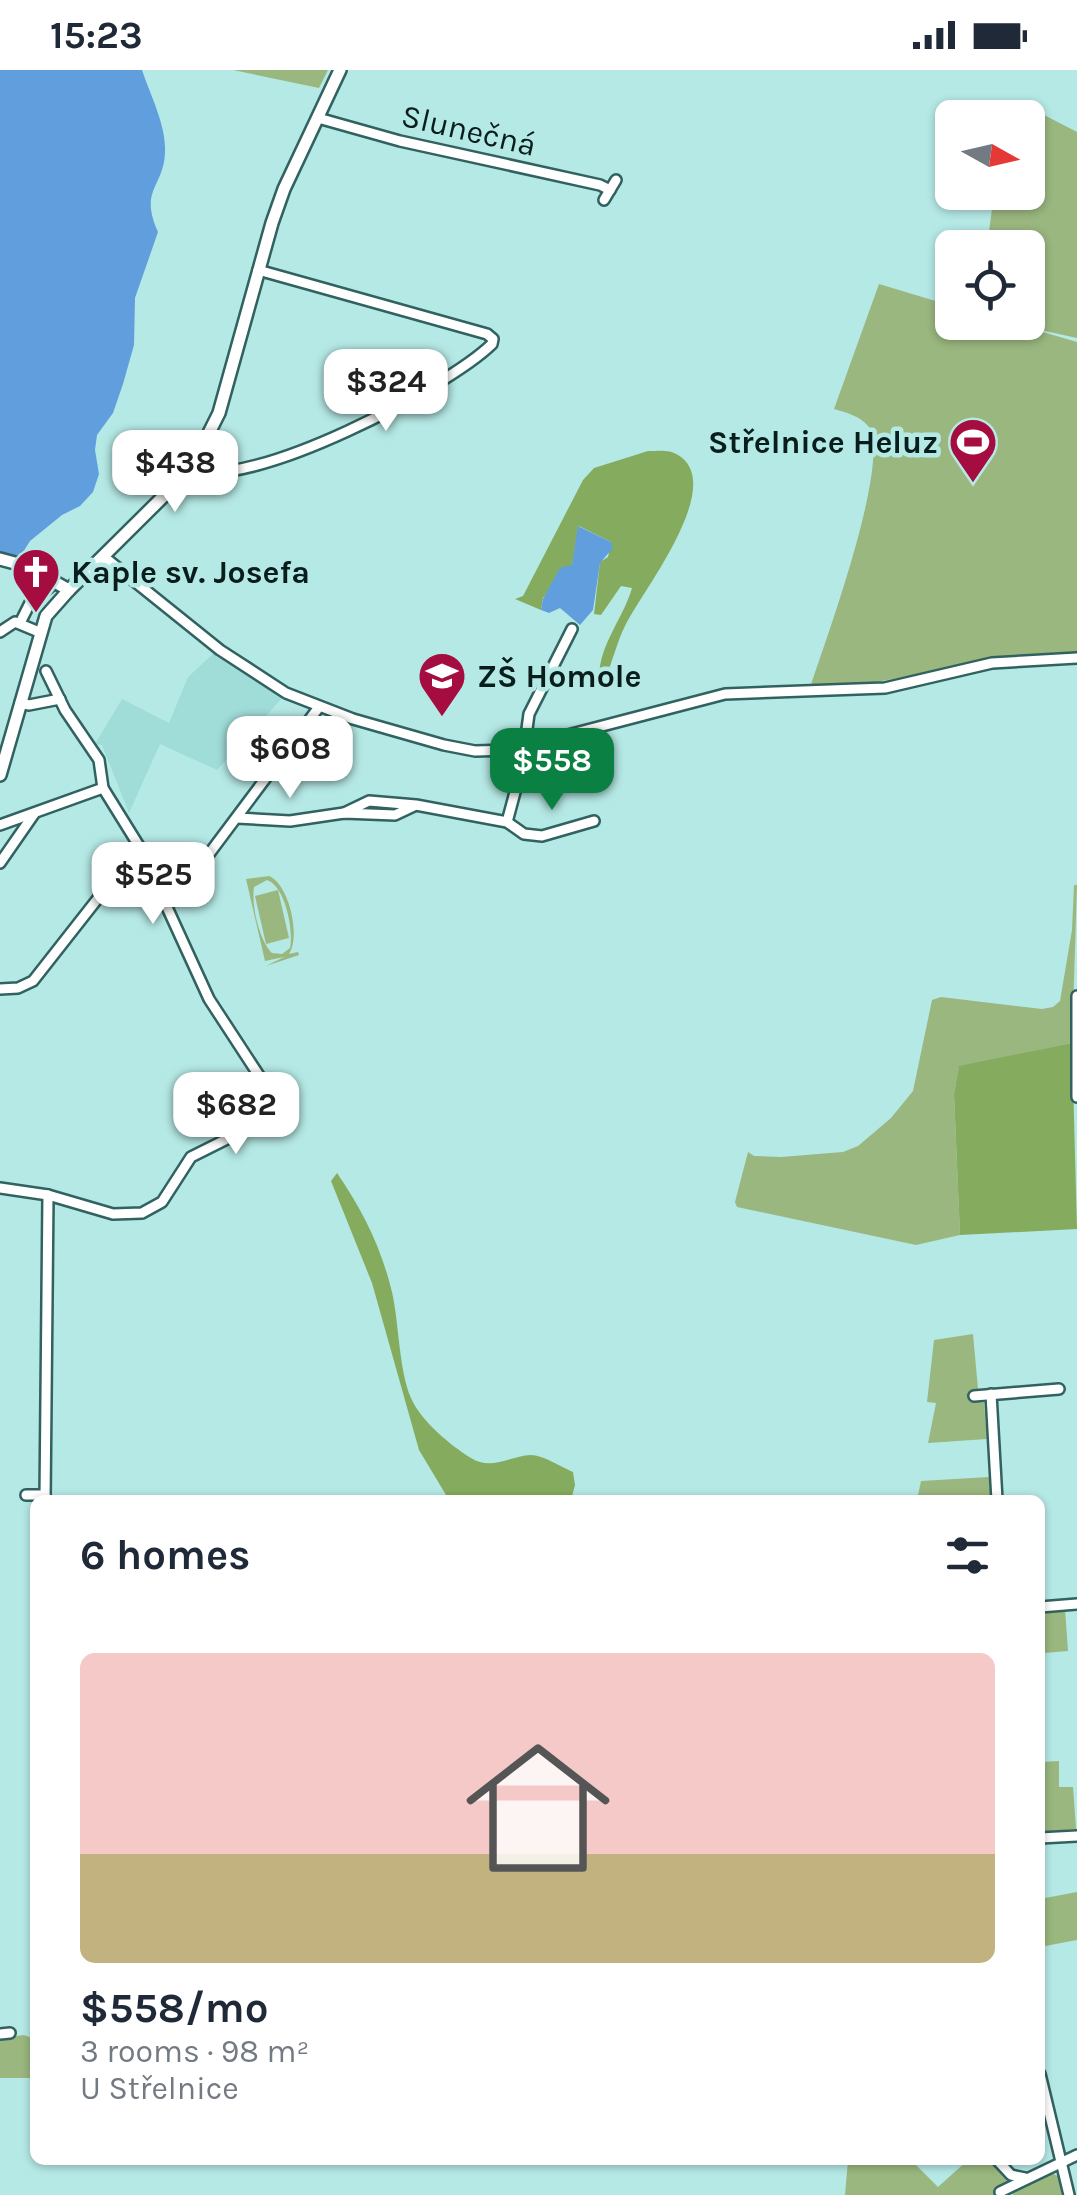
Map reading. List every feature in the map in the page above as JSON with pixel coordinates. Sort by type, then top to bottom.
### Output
[{"type":"street","points":[[0,775],[2,757],[46,616],[191,469],[219,413],[284,189],[340,70]]},
{"type":"street","name":"Slunečná","points":[[318,118],[610,190]]},
{"type":"street","points":[[604,200],[616,180]]},
{"type":"street","points":[[191,469],[233,472],[304,449],[378,416],[449,376],[492,344],[487,334],[258,270]]},
{"type":"street","points":[[103,556],[246,669],[319,707],[460,749],[494,752],[525,746],[725,694],[885,688],[992,662],[1077,658]]},
{"type":"street","points":[[0,559],[26,566],[68,590]]},
{"type":"street","points":[[20,622],[30,603],[56,582]]},
{"type":"street","points":[[0,632],[20,622],[40,632]]},
{"type":"street","points":[[507,822],[529,714],[572,629]]},
{"type":"street","points":[[0,1188],[124,1216],[142,1213],[162,1202],[190,1157],[276,1111],[275,1100],[209,1000],[139,846],[103,788],[99,760],[46,671]]},
{"type":"street","points":[[20,702],[30,705],[60,699]]},
{"type":"street","points":[[156,888],[194,874],[319,707]]},
{"type":"street","points":[[0,825],[103,788]]},
{"type":"street","points":[[236,818],[290,821],[344,813],[395,815],[416,805],[507,822],[524,834],[542,836],[594,820]]},
{"type":"street","points":[[0,863],[34,814]]},
{"type":"street","points":[[0,990],[33,981],[139,846]]},
{"type":"street","points":[[1077,996],[1077,1098]]},
{"type":"street","points":[[45,1495],[48,1196]]},
{"type":"street","points":[[974,1396],[1059,1389]]},
{"type":"street","points":[[991,1394],[997,1495]]},
{"type":"street","points":[[26,1495],[30,1496]]},
{"type":"street","points":[[1045,1606],[1077,1604]]},
{"type":"street","points":[[1045,1838],[1077,1836]]},
{"type":"street","points":[[1045,2094],[1069,2195]]},
{"type":"street","points":[[1000,2192],[1077,2155]]},
{"type":"street","points":[[1002,2165],[1011,2175],[1025,2178]]},
{"type":"shaded area","points":[[215,652],[283,697],[217,770],[160,744],[129,813],[102,745],[95,744],[122,699],[169,723],[188,677]]},
{"type":"green space","points":[[233,70],[328,70],[319,88]]},
{"type":"green space","name":"Střelnice Heluz","points":[[1045,115],[1077,132],[1077,338],[1045,331],[1045,230],[989,230],[992,210],[1045,210]]},
{"type":"green space","name":"Střelnice Heluz","points":[[879,284],[935,301],[935,340],[1045,340],[1045,333],[1077,342],[1077,654],[974,663],[867,683],[811,685],[842,593],[872,474],[873,445],[868,426],[857,417],[834,409]]},
{"type":"green space","points":[[648,451],[678,455],[691,470],[693,490],[676,540],[625,626],[606,677],[599,677],[603,653],[632,588],[621,586],[601,615],[594,614],[600,562],[608,557],[611,542],[579,526],[572,566],[543,598],[541,610],[515,599],[523,596],[583,480],[594,468]]},
{"type":"green space","points":[[269,876],[282,889],[293,924],[294,935],[289,954],[299,955],[266,966],[284,957],[265,961],[246,879]],"holes":[[[267,880],[287,909],[291,931],[290,948],[282,954],[272,953],[267,947],[254,903],[254,887]]]},
{"type":"green space","points":[[1074,885],[1072,1043],[959,1067],[954,1094],[960,1235],[916,1245],[737,1207],[748,1152],[754,1156],[781,1157],[843,1152],[858,1146],[891,1118],[913,1091],[932,1000],[941,997],[1042,1009],[1060,1001],[1072,930]]},
{"type":"green space","points":[[278,890],[289,938],[266,944],[255,896]]},
{"type":"green space","points":[[1072,1043],[1077,1229],[960,1235],[954,1094],[959,1066]]},
{"type":"green space","points":[[337,1173],[377,1245],[392,1292],[407,1387],[422,1415],[445,1439],[478,1462],[531,1455],[573,1472],[572,1495],[446,1495],[419,1450],[372,1283],[331,1181]]},
{"type":"green space","points":[[973,1334],[978,1389],[968,1395],[970,1401],[984,1403],[987,1439],[928,1443],[936,1403],[927,1402],[934,1340]]},
{"type":"green space","points":[[989,1477],[991,1495],[918,1495],[921,1481]]},
{"type":"green space","points":[[1065,1609],[1068,1651],[1045,1653],[1045,1611]]},
{"type":"green space","points":[[1059,1761],[1059,1787],[1073,1787],[1076,1829],[1045,1832],[1045,1762]]},
{"type":"green space","points":[[1077,1892],[1077,1940],[1045,1946],[1045,1898]]},
{"type":"green space","points":[[30,2037],[30,2078],[0,2078],[0,2038]]},
{"type":"green space","points":[[848,2165],[916,2165],[938,2187],[962,2165],[993,2165],[1007,2181],[996,2188],[1000,2195],[845,2195]]},
{"type":"green space","points":[[1051,2173],[1058,2176],[1062,2195],[1013,2195],[1012,2191]]},
{"type":"water","points":[[0,70],[142,70],[160,119],[165,148],[151,206],[158,232],[135,298],[134,345],[123,384],[113,413],[97,435],[99,474],[93,492],[80,506],[30,541],[20,557],[0,553]]},
{"type":"water","points":[[578,526],[611,542],[613,548],[600,563],[593,610],[580,625],[560,608],[549,613],[541,610],[560,568],[572,565]]},
{"type":"place","name":"Střelnice Heluz","points":[[973,484]]},
{"type":"place","name":"Kaple sv. Josefa","points":[[36,614]]},
{"type":"place","name":"ZŠ Homole","points":[[442,718]]}]
